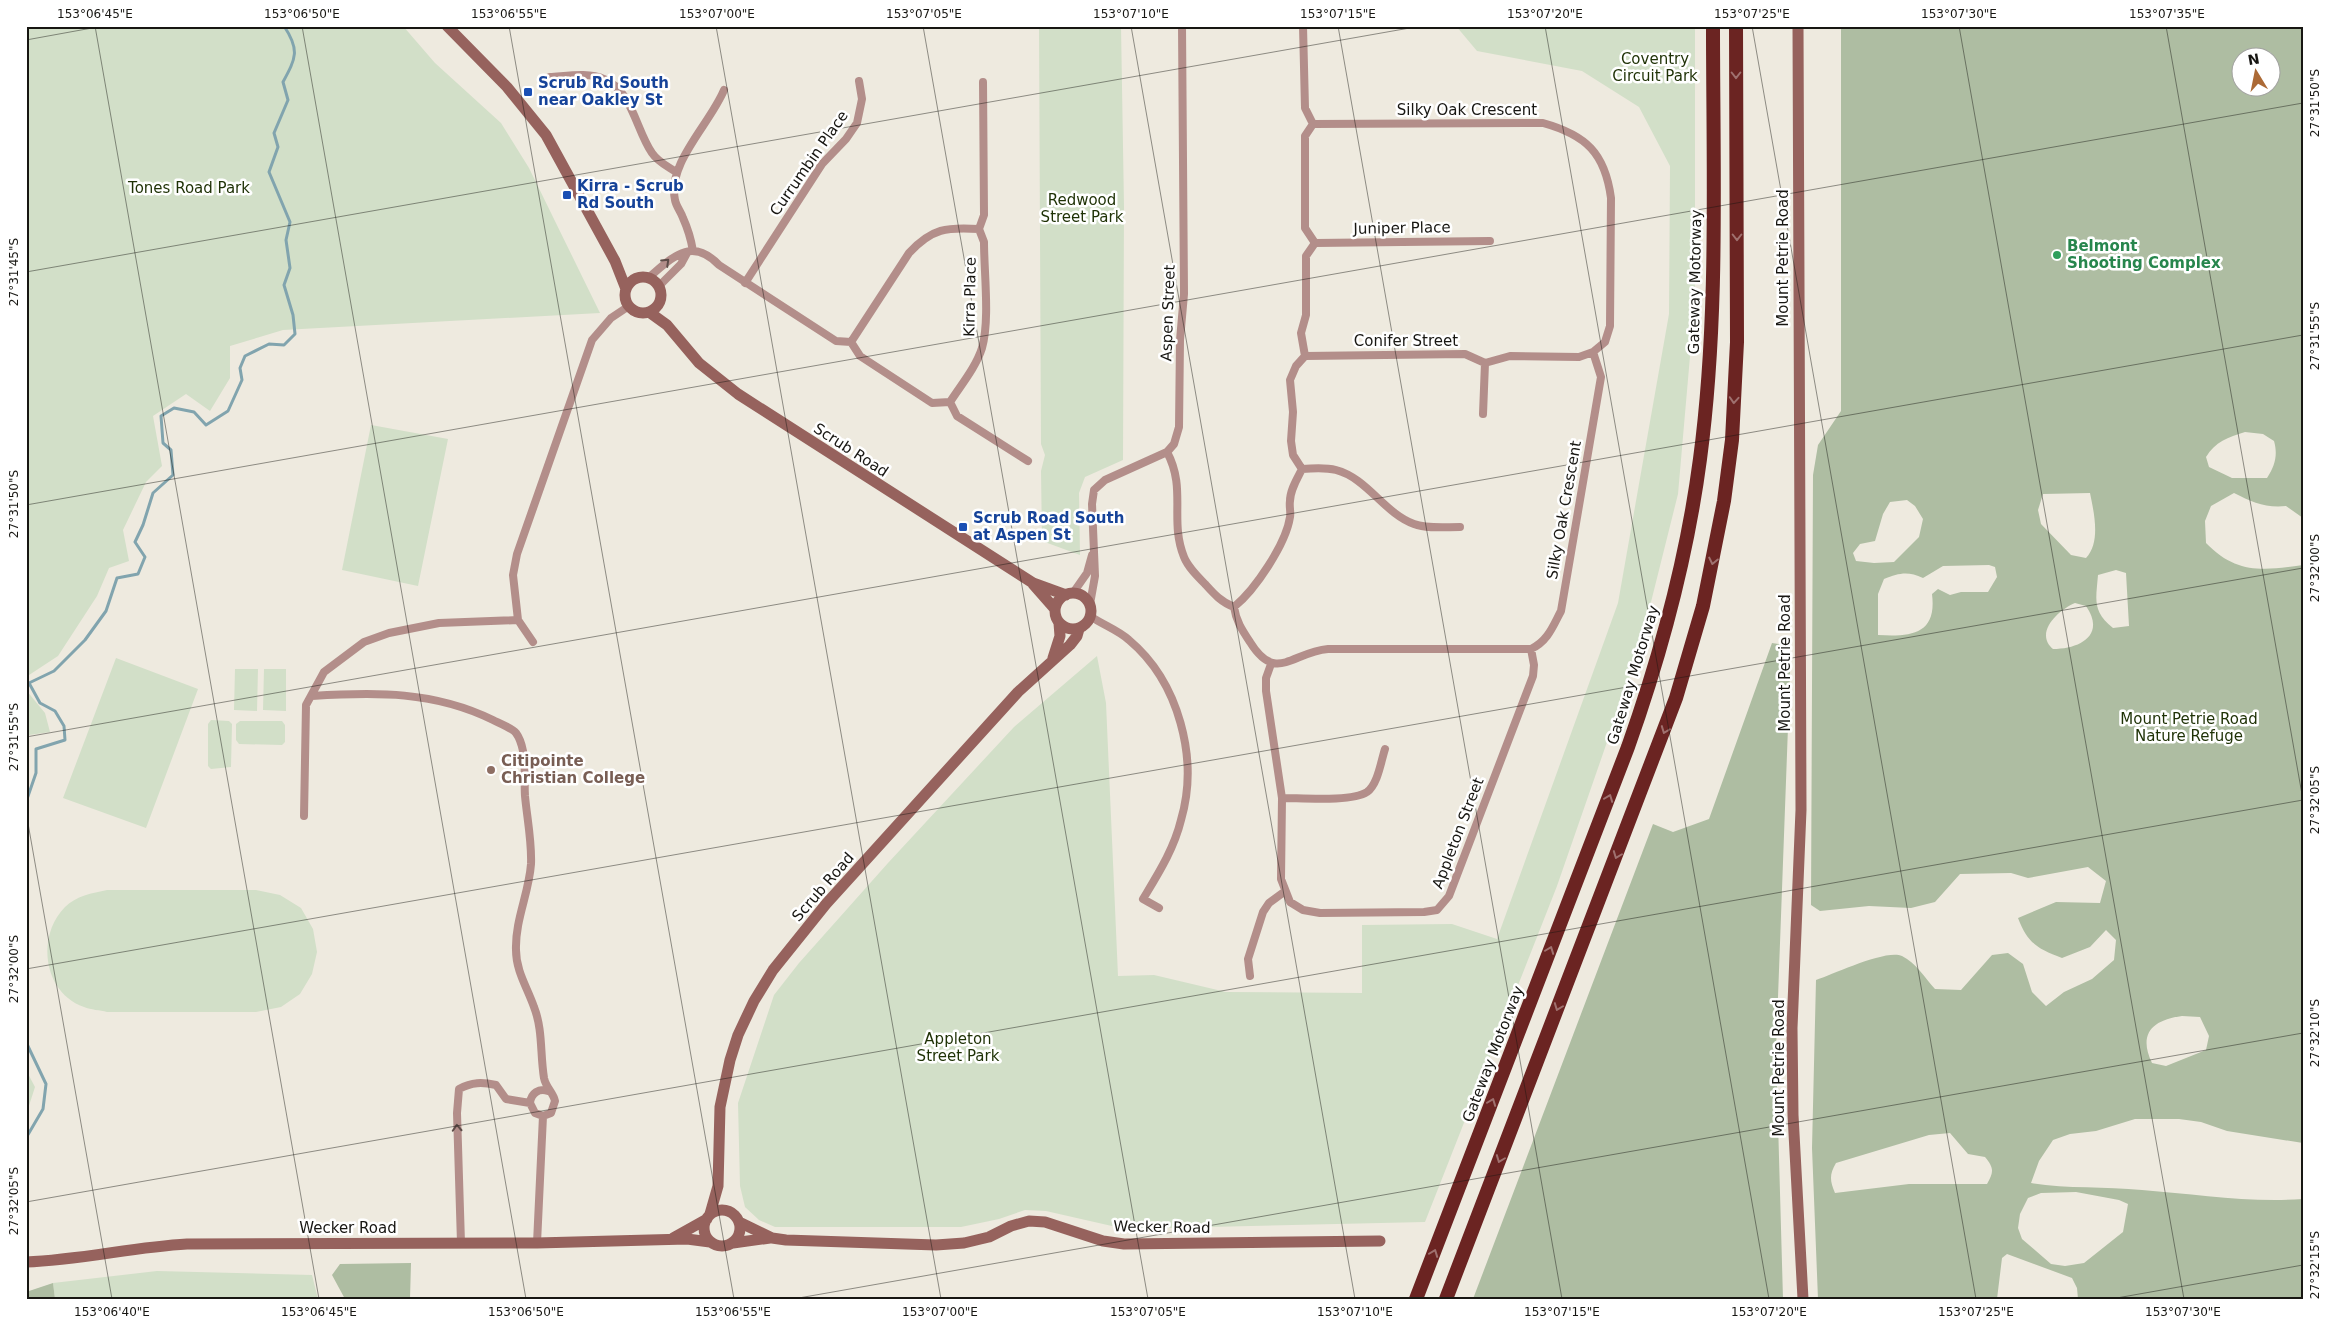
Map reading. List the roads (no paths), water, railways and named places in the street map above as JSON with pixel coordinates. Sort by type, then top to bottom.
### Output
[{"type":"highway","name":"Gateway Motorway","points":[[1416,1299],[1628,748],[1659,654],[1677,587],[1700,460],[1710,356],[1713,201],[1713,26]]},
{"type":"highway","points":[[1446,1299],[1668,723],[1703,606],[1724,501],[1735,391],[1737,322],[1736,26]]},
{"type":"street","name":"Aspen Street","points":[[1167,452],[1174,444],[1179,427],[1180,340],[1184,294],[1182,26]]},
{"type":"street","points":[[1302,26],[1304,108],[1313,124],[1305,136],[1305,218],[1306,228],[1315,243],[1306,256],[1306,315],[1301,333],[1305,356],[1296,366],[1290,380],[1293,412],[1290,441],[1293,455],[1302,469]]},
{"type":"street","name":"Mount Petrie Road","points":[[1798,26],[1802,810],[1792,1028],[1793,1115],[1803,1299]]},
{"type":"street","points":[[451,28],[507,87],[546,135],[615,261],[626,289],[625,296],[629,306],[640,312],[649,312],[659,302],[661,294],[658,286],[648,278]]},
{"type":"street","points":[[550,77],[591,76],[604,78],[615,85],[624,96],[653,154],[662,163],[676,172]]},
{"type":"street","name":"Currumbin Place","points":[[745,282],[822,164],[846,139],[857,123],[862,99],[860,81]]},
{"type":"street","name":"Kirra Place","points":[[950,402],[982,350],[985,334],[984,242],[978,229],[984,215],[983,82]]},
{"type":"street","points":[[658,286],[681,264],[690,252],[690,234],[675,202],[676,172],[717,106],[724,90]]},
{"type":"street","name":"Silky Oak Crescent","points":[[1313,124],[1543,123],[1568,130],[1580,137],[1601,163],[1608,180],[1611,198],[1610,326],[1605,342],[1593,352],[1601,377],[1561,611],[1547,637],[1541,644],[1531,648]]},
{"type":"street","points":[[851,342],[909,253],[921,240],[933,232],[949,228],[978,229]]},
{"type":"street","name":"Juniper Place","points":[[1315,243],[1490,241]]},
{"type":"street","points":[[626,289],[636,279],[648,278],[672,256],[690,252],[708,254],[719,265],[836,341],[851,342]]},
{"type":"street","points":[[615,261],[636,279]]},
{"type":"street","name":"Scrub Road","points":[[659,302],[667,325]]},
{"type":"street","points":[[533,642],[518,620],[514,575],[517,554],[592,340],[602,328],[629,306]]},
{"type":"street","name":"Scrub Road","points":[[649,312],[667,325],[699,363],[738,394],[1033,583],[1070,594]]},
{"type":"street","points":[[851,342],[860,356],[932,403],[950,402],[957,416],[1028,461]]},
{"type":"street","points":[[1482,414],[1485,362],[1510,356],[1579,357],[1593,352]]},
{"type":"street","name":"Conifer Street","points":[[1305,356],[1465,354],[1485,362]]},
{"type":"street","points":[[1093,553],[1087,572],[1070,594],[1058,600],[1055,609],[1059,623],[1068,629],[1078,629],[1084,626],[1090,616],[1095,576],[1092,504],[1094,490],[1104,480],[1167,452],[1178,478],[1177,528],[1184,557],[1192,570],[1222,602],[1234,607]]},
{"type":"street","points":[[1302,469],[1320,468],[1337,470],[1356,480],[1400,518],[1416,525],[1460,527]]},
{"type":"street","points":[[1234,607],[1246,598],[1266,570],[1279,544],[1290,516],[1290,500],[1302,469]]},
{"type":"street","name":"Scrub Road","points":[[1033,583],[1055,609]]},
{"type":"street","points":[[1070,594],[1083,596],[1090,604]]},
{"type":"street","points":[[1234,607],[1236,621],[1260,658],[1271,664],[1284,663],[1318,650],[1328,649],[1531,648]]},
{"type":"street","points":[[1090,616],[1129,639],[1152,663],[1170,695],[1180,721],[1188,783],[1182,820],[1171,848],[1141,897],[1159,908]]},
{"type":"street","points":[[304,816],[304,731],[306,706],[324,672],[340,658],[364,642],[389,633],[439,623],[518,620]]},
{"type":"street","name":"Scrub Road","points":[[1053,658],[1060,636],[1059,623]]},
{"type":"street","name":"Scrub Road","points":[[708,1217],[718,1186],[718,1140],[724,1084],[738,1035],[754,1001],[773,970],[826,904],[1018,692],[1053,658],[1070,645],[1077,636],[1078,629]]},
{"type":"street","name":"Appleton Street","points":[[1284,892],[1290,902],[1303,910],[1320,914],[1424,912],[1437,910],[1444,904],[1522,710],[1533,676],[1534,665],[1531,648]]},
{"type":"street","points":[[1250,976],[1248,959],[1263,912],[1269,903],[1284,892],[1281,880],[1282,798],[1266,691],[1266,678],[1271,664]]},
{"type":"street","points":[[312,696],[368,692],[417,697],[468,708],[516,732],[522,748],[525,766],[525,793],[531,862],[528,888],[517,929],[516,951],[522,979],[534,1006],[540,1028],[544,1077],[548,1091],[554,1097],[555,1106],[551,1113],[543,1116],[532,1110],[530,1103],[536,1092],[548,1091]]},
{"type":"street","points":[[1282,798],[1353,796],[1368,791],[1374,782],[1385,749]]},
{"type":"street","points":[[461,1243],[457,1113],[459,1089],[469,1084],[484,1083],[496,1086],[506,1099],[530,1103]]},
{"type":"street","points":[[538,1243],[543,1116]]},
{"type":"street","name":"Scrub Road","points":[[718,1186],[735,1218]]},
{"type":"street","name":"Wecker Road","points":[[671,1239],[721,1210],[772,1238]]},
{"type":"street","points":[[708,1217],[704,1231],[710,1242]]},
{"type":"street","points":[[733,1243],[739,1233],[735,1218]]},
{"type":"street","name":"Wecker Road","points":[[27,1262],[63,1260],[148,1247],[187,1244],[538,1243],[671,1239],[710,1242],[721,1246],[772,1238],[936,1245],[964,1243],[989,1238],[1011,1226],[1029,1221],[1045,1222],[1103,1241],[1124,1244],[1380,1241]]},
{"type":"waterway","points":[[26,802],[36,773],[36,749],[65,740],[64,726],[55,711],[40,703],[29,683],[54,671],[85,640],[106,611],[117,578],[138,574],[145,557],[135,542],[143,525],[153,493],[173,475],[171,450],[163,443],[161,416],[174,408],[194,412],[206,425],[228,411],[242,380],[240,368],[245,356],[269,344],[284,345],[295,334],[293,315],[284,285],[290,268],[286,240],[290,222],[269,172],[278,147],[274,133],[288,100],[283,82],[291,66],[294,54],[292,41],[284,26]]},
{"type":"waterway","points":[[26,1042],[46,1084],[43,1109],[26,1138]]},
{"type":"place","name":"Scrub Rd South near Oakley St","points":[[528,92]]},
{"type":"place","name":"Kirra - Scrub Rd South","points":[[567,195]]},
{"type":"place","name":"Belmont Shooting Complex","points":[[2057,255]]},
{"type":"place","name":"Scrub Road South at Aspen St","points":[[963,527]]},
{"type":"place","name":"Citipointe Christian College","points":[[491,770]]},
{"type":"park label","name":"Coventry Circuit Park","points":[[1655,68]]},
{"type":"park label","name":"Tones Road Park","points":[[189,188]]},
{"type":"park label","name":"Redwood Street Park","points":[[1082,208]]},
{"type":"park label","name":"Mount Petrie Road Nature Refuge","points":[[2189,728]]},
{"type":"park label","name":"Appleton Street Park","points":[[958,1048]]}]
